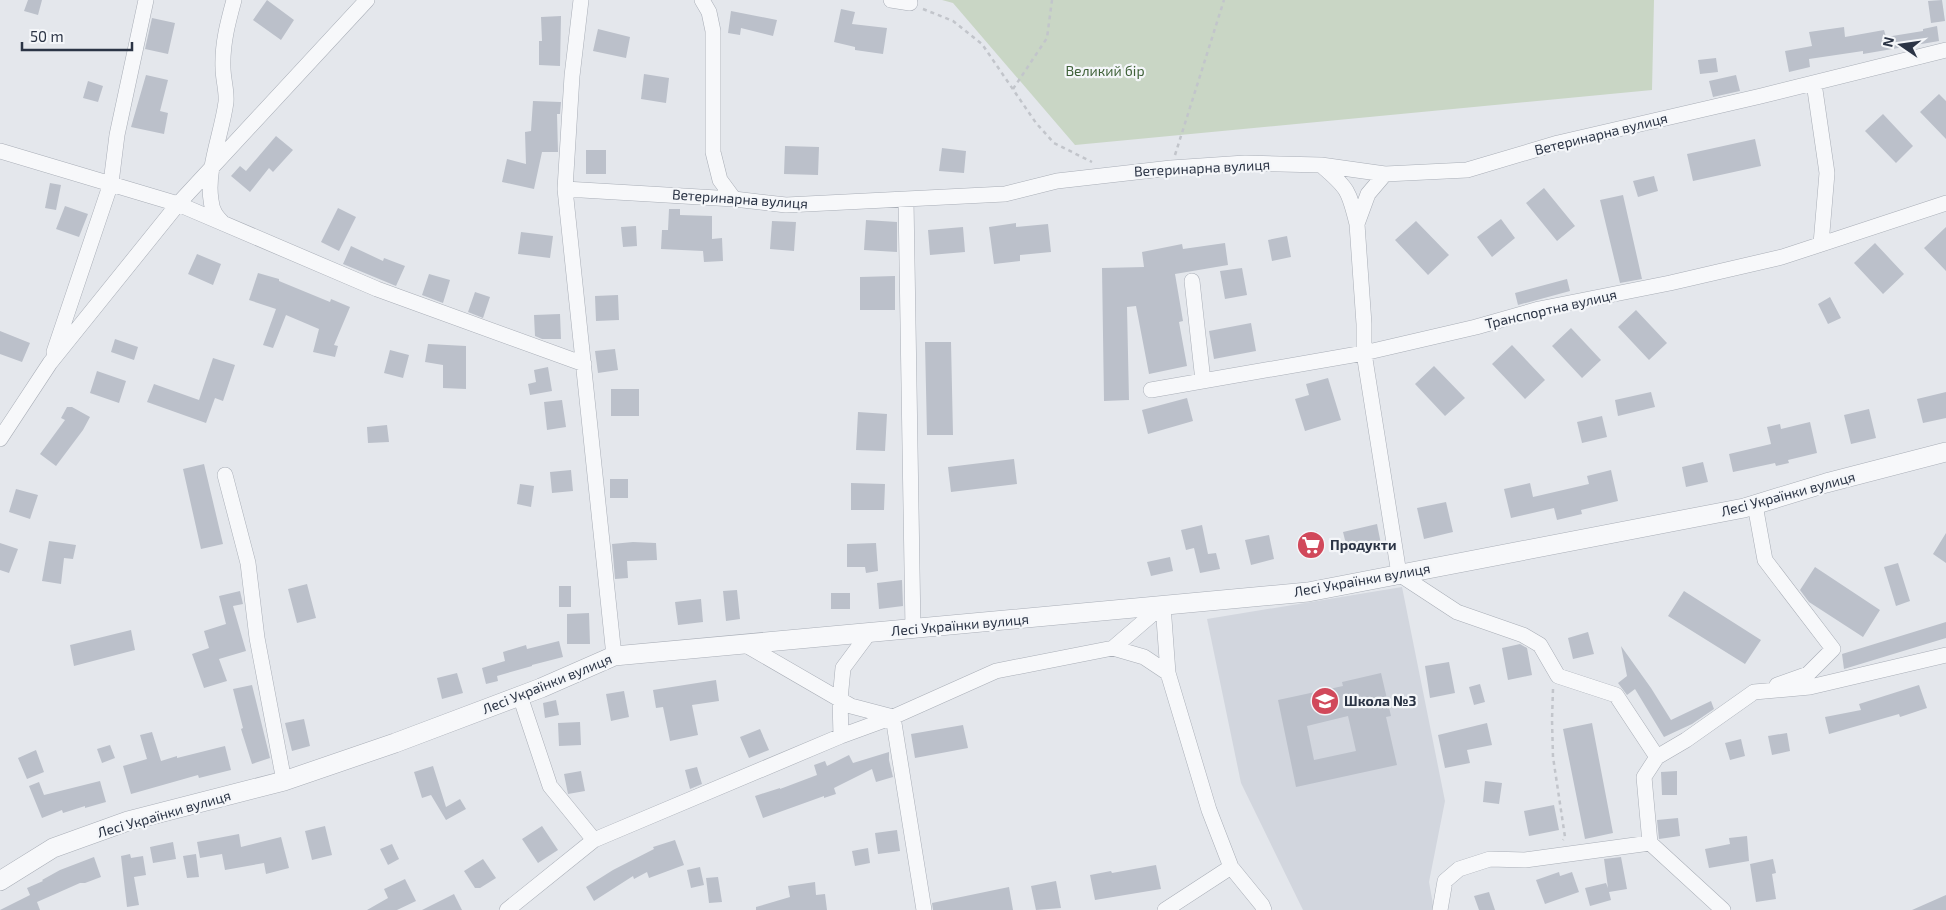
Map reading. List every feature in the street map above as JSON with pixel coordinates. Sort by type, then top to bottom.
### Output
[{"type":"street","points":[[50,363],[112,183],[117,134],[146,0]]},
{"type":"street","points":[[223,223],[214,213],[211,199],[213,166],[220,139],[226,99],[222,68],[225,35],[234,0]]},
{"type":"street","points":[[0,439],[50,363],[178,204],[367,0]]},
{"type":"street","points":[[581,0],[572,76],[565,189],[614,656]]},
{"type":"street","points":[[702,0],[709,12],[713,32],[713,152],[720,180],[734,199]]},
{"type":"street","points":[[891,0],[910,4]]},
{"type":"street","name":"Ветеринарна вулиця","points":[[565,189],[734,199],[786,206],[1006,194],[1056,181],[1171,168],[1245,163],[1321,165],[1385,174],[1467,170],[1558,143],[1946,50]]},
{"type":"street","points":[[1814,83],[1827,173],[1821,244]]},
{"type":"street","points":[[0,151],[178,204],[377,289],[584,364]]},
{"type":"street","points":[[1321,165],[1342,182],[1350,196],[1357,224],[1364,324],[1364,353],[1400,574],[1457,612],[1523,635],[1540,645],[1558,676],[1616,695],[1657,757]]},
{"type":"street","points":[[1357,224],[1368,194],[1385,174]]},
{"type":"street","points":[[906,200],[913,630]]},
{"type":"street","name":"Транспортна вулиця","points":[[1151,390],[1364,353],[1539,309],[1670,283],[1782,257],[1946,203]]},
{"type":"street","points":[[1192,281],[1203,381]]},
{"type":"street","name":"Лесі Українки вулиця","points":[[0,882],[53,848],[128,821],[284,782],[520,696],[614,656],[913,630],[1308,592],[1755,505],[1826,483],[1946,452]]},
{"type":"street","points":[[225,475],[248,563],[257,638],[284,782]]},
{"type":"street","points":[[1723,910],[1650,843],[1644,777],[1657,757],[1686,740],[1754,692],[1808,674],[1832,649],[1765,560],[1755,505]]},
{"type":"street","points":[[1113,648],[1162,605]]},
{"type":"street","points":[[1162,605],[1168,672],[1209,810],[1231,867],[1264,910]]},
{"type":"street","points":[[841,736],[840,700],[843,668],[869,634]]},
{"type":"street","points":[[744,644],[851,706],[893,717]]},
{"type":"street","points":[[507,910],[594,840],[841,736],[893,717],[996,672],[1113,648],[1144,657],[1168,672]]},
{"type":"street","points":[[1754,692],[1810,687],[1946,655]]},
{"type":"street","points":[[520,696],[550,786],[594,840]]},
{"type":"street","points":[[893,717],[924,910]]},
{"type":"street","points":[[1440,910],[1445,881],[1460,869],[1490,859],[1524,860],[1650,843]]},
{"type":"street","points":[[1166,910],[1231,867]]},
{"type":"path","points":[[1013,89],[1047,38],[1052,0]]},
{"type":"path","points":[[1171,168],[1224,0]]},
{"type":"path","points":[[910,4],[953,20],[982,44],[1036,123],[1054,143],[1083,159],[1101,165]]},
{"type":"path","points":[[1550,856],[1565,837],[1553,757],[1552,720],[1555,670]]},
{"type":"shaded area","name":"Школа №3","points":[[1402,587],[1445,801],[1429,882],[1434,910],[1303,910],[1241,783],[1207,619]]},
{"type":"green space","name":"Великий бір","points":[[942,0],[1654,0],[1652,90],[1075,145],[953,3]]},
{"type":"building","points":[[28,0],[42,0],[38,15],[24,11]]},
{"type":"building","points":[[267,0],[294,20],[281,40],[253,20]]},
{"type":"building","points":[[1942,0],[1945,21],[1931,23],[1928,1]]},
{"type":"building","points":[[841,9],[855,12],[852,24],[887,28],[883,54],[855,50],[855,47],[834,42]]},
{"type":"building","points":[[731,11],[777,20],[773,36],[741,28],[740,35],[728,33]]},
{"type":"building","points":[[561,16],[560,66],[539,65],[539,41],[542,41],[541,17]]},
{"type":"building","points":[[152,18],[175,23],[168,54],[145,49]]},
{"type":"building","points":[[1937,26],[1939,41],[1863,54],[1863,51],[1809,59],[1810,67],[1789,72],[1785,51],[1812,46],[1809,32],[1844,27],[1845,37],[1884,30],[1886,37],[1923,31],[1923,29]]},
{"type":"building","points":[[598,29],[630,37],[626,58],[593,51]]},
{"type":"building","points":[[1716,58],[1718,72],[1700,74],[1698,60]]},
{"type":"building","points":[[644,74],[669,78],[666,103],[641,99]]},
{"type":"building","points":[[146,75],[168,80],[160,111],[168,113],[164,134],[131,127]]},
{"type":"building","points":[[1736,75],[1740,91],[1713,97],[1709,81]]},
{"type":"building","points":[[88,81],[103,86],[98,102],[83,98]]},
{"type":"building","points":[[1939,94],[1946,101],[1946,139],[1920,112]]},
{"type":"building","points":[[533,101],[561,102],[560,114],[557,114],[558,152],[542,152],[534,189],[502,182],[507,159],[526,164],[525,132],[531,131]]},
{"type":"building","points":[[1883,114],[1913,146],[1896,163],[1865,131]]},
{"type":"building","points":[[276,136],[293,150],[273,172],[269,168],[250,192],[231,176],[240,166],[246,171]]},
{"type":"building","points":[[1755,139],[1761,166],[1693,181],[1687,154]]},
{"type":"building","points":[[785,146],[819,147],[818,175],[784,174]]},
{"type":"building","points":[[942,148],[966,151],[964,173],[939,171]]},
{"type":"building","points":[[586,150],[606,150],[606,174],[586,174]]},
{"type":"building","points":[[1654,176],[1658,191],[1638,197],[1633,181]]},
{"type":"building","points":[[50,183],[61,185],[56,210],[45,208]]},
{"type":"building","points":[[1544,188],[1575,226],[1557,241],[1526,203]]},
{"type":"building","points":[[1623,195],[1642,279],[1620,283],[1600,200]]},
{"type":"building","points":[[65,206],[88,214],[79,237],[56,229]]},
{"type":"building","points":[[338,208],[356,217],[339,251],[321,242]]},
{"type":"building","points":[[669,209],[680,209],[680,215],[712,216],[712,239],[722,238],[723,261],[704,262],[703,251],[661,249],[662,230],[668,230]]},
{"type":"building","points":[[1501,219],[1515,238],[1492,257],[1477,237]]},
{"type":"building","points":[[866,220],[897,222],[897,252],[864,250]]},
{"type":"building","points":[[772,221],[796,222],[794,251],[770,249]]},
{"type":"building","points":[[1416,221],[1449,255],[1428,275],[1395,240]]},
{"type":"building","points":[[1016,223],[1016,227],[1048,224],[1051,252],[1020,255],[1020,261],[994,264],[989,227]]},
{"type":"building","points":[[636,226],[637,246],[623,247],[621,227]]},
{"type":"building","points":[[963,227],[965,252],[930,255],[928,230]]},
{"type":"building","points":[[1946,227],[1946,271],[1924,248]]},
{"type":"building","points":[[521,232],[553,236],[550,258],[518,254]]},
{"type":"building","points":[[1287,236],[1291,257],[1272,261],[1268,240]]},
{"type":"building","points":[[1225,243],[1228,265],[1175,274],[1183,321],[1179,322],[1187,366],[1149,374],[1136,306],[1127,307],[1129,400],[1104,401],[1102,268],[1144,267],[1142,252],[1182,244],[1183,249]]},
{"type":"building","points":[[1875,243],[1904,274],[1883,294],[1854,263]]},
{"type":"building","points":[[351,246],[383,261],[384,258],[405,266],[396,286],[343,264]]},
{"type":"building","points":[[197,254],[221,264],[213,285],[188,274]]},
{"type":"building","points":[[1242,268],[1247,295],[1225,299],[1220,271]]},
{"type":"building","points":[[258,273],[279,279],[279,281],[330,302],[331,299],[350,307],[334,345],[338,346],[335,357],[313,352],[319,329],[286,315],[273,348],[263,345],[276,309],[249,300]]},
{"type":"building","points":[[429,274],[450,280],[443,303],[422,295]]},
{"type":"building","points":[[895,276],[895,310],[860,310],[860,277]]},
{"type":"building","points":[[1567,279],[1570,291],[1518,305],[1515,293]]},
{"type":"building","points":[[475,292],[490,297],[483,318],[468,312]]},
{"type":"building","points":[[618,295],[619,320],[596,321],[595,296]]},
{"type":"building","points":[[1830,297],[1841,318],[1828,324],[1818,304]]},
{"type":"building","points":[[1636,310],[1667,343],[1649,360],[1618,327]]},
{"type":"building","points":[[560,314],[561,339],[542,339],[535,336],[534,315]]},
{"type":"building","points":[[1251,323],[1256,351],[1214,359],[1209,331]]},
{"type":"building","points":[[1571,328],[1601,360],[1582,378],[1552,346]]},
{"type":"building","points":[[0,331],[30,343],[22,362],[0,354]]},
{"type":"building","points":[[115,339],[138,347],[134,360],[111,352]]},
{"type":"building","points":[[925,342],[951,342],[953,435],[927,435]]},
{"type":"building","points":[[428,344],[466,346],[466,389],[443,388],[443,365],[425,362]]},
{"type":"building","points":[[1512,345],[1545,380],[1525,399],[1492,364]]},
{"type":"building","points":[[615,349],[618,370],[598,373],[595,351]]},
{"type":"building","points":[[390,350],[409,355],[403,378],[384,373]]},
{"type":"building","points":[[213,358],[235,365],[223,401],[215,398],[206,423],[147,402],[154,384],[199,400]]},
{"type":"building","points":[[1434,366],[1465,398],[1445,416],[1415,384]]},
{"type":"building","points":[[548,367],[552,391],[530,395],[528,384],[536,382],[534,370]]},
{"type":"building","points":[[97,371],[126,381],[119,403],[90,393]]},
{"type":"building","points":[[1328,378],[1341,420],[1305,431],[1295,399],[1309,395],[1306,384]]},
{"type":"building","points":[[611,389],[639,389],[639,416],[611,416]]},
{"type":"building","points":[[1651,392],[1655,407],[1618,416],[1615,400]]},
{"type":"building","points":[[1946,392],[1946,418],[1923,423],[1917,399]]},
{"type":"building","points":[[1187,398],[1193,421],[1148,434],[1142,410]]},
{"type":"building","points":[[562,400],[566,427],[547,430],[544,402]]},
{"type":"building","points":[[67,407],[72,407],[90,417],[83,430],[56,466],[40,454],[65,420],[61,418]]},
{"type":"building","points":[[1869,409],[1876,438],[1851,444],[1844,415]]},
{"type":"building","points":[[858,412],[887,414],[885,451],[856,450]]},
{"type":"building","points":[[1602,416],[1607,437],[1582,443],[1577,422]]},
{"type":"building","points":[[1810,422],[1817,453],[1788,460],[1789,463],[1776,466],[1775,463],[1733,472],[1729,454],[1771,444],[1767,427],[1780,424],[1781,429]]},
{"type":"building","points":[[387,425],[389,442],[368,443],[367,427]]},
{"type":"building","points":[[1014,459],[1017,484],[951,492],[948,467]]},
{"type":"building","points":[[1703,462],[1708,482],[1686,487],[1682,467]]},
{"type":"building","points":[[204,464],[223,544],[201,549],[183,469]]},
{"type":"building","points":[[571,470],[573,491],[552,493],[550,472]]},
{"type":"building","points":[[1611,470],[1618,501],[1581,510],[1582,514],[1557,520],[1554,508],[1511,518],[1504,489],[1530,483],[1533,497],[1589,484],[1587,476]]},
{"type":"building","points":[[610,479],[628,479],[628,498],[610,498]]},
{"type":"building","points":[[851,483],[885,484],[884,510],[851,510]]},
{"type":"building","points":[[520,484],[534,486],[531,507],[517,504]]},
{"type":"building","points":[[16,489],[38,495],[30,519],[9,512]]},
{"type":"building","points":[[1446,502],[1453,532],[1424,539],[1417,508]]},
{"type":"building","points":[[1377,524],[1381,544],[1348,552],[1343,532]]},
{"type":"building","points":[[1202,525],[1208,554],[1216,553],[1220,569],[1200,573],[1194,548],[1186,550],[1181,530]]},
{"type":"building","name":"Продукти","points":[[1317,531],[1322,555],[1306,559],[1300,535]]},
{"type":"building","points":[[1946,533],[1946,563],[1933,554]]},
{"type":"building","points":[[1269,535],[1274,559],[1251,565],[1245,540]]},
{"type":"building","points":[[49,541],[76,545],[73,559],[64,558],[61,584],[42,581]]},
{"type":"building","points":[[633,542],[656,543],[657,560],[627,561],[628,578],[615,579],[612,544]]},
{"type":"building","points":[[0,543],[18,549],[9,573],[0,570]]},
{"type":"building","points":[[876,543],[878,571],[866,573],[865,567],[847,567],[847,544]]},
{"type":"building","points":[[1170,557],[1173,571],[1151,576],[1147,562]]},
{"type":"building","points":[[1898,563],[1910,601],[1896,606],[1884,567]]},
{"type":"building","points":[[1815,567],[1880,610],[1863,637],[1809,602],[1800,590]]},
{"type":"building","points":[[902,580],[903,606],[879,609],[877,583]]},
{"type":"building","points":[[307,584],[316,618],[297,623],[288,589]]},
{"type":"building","points":[[559,586],[571,586],[571,607],[559,607]]},
{"type":"building","points":[[737,590],[740,619],[726,621],[723,591]]},
{"type":"building","points":[[240,591],[243,604],[233,606],[246,651],[219,659],[227,681],[204,688],[192,654],[209,648],[204,631],[226,624],[219,596]]},
{"type":"building","points":[[1684,591],[1761,640],[1745,664],[1668,616]]},
{"type":"building","points":[[831,593],[850,593],[850,609],[831,609]]},
{"type":"building","points":[[701,599],[703,622],[678,625],[675,602]]},
{"type":"building","points":[[589,613],[590,644],[567,644],[567,614]]},
{"type":"building","points":[[1946,622],[1946,638],[1844,669],[1842,654]]},
{"type":"building","points":[[131,630],[135,650],[74,666],[70,645]]},
{"type":"building","points":[[1588,632],[1594,654],[1573,659],[1568,638]]},
{"type":"building","points":[[559,641],[563,657],[497,676],[498,681],[486,684],[482,668],[505,661],[503,652],[526,645],[527,649]]},
{"type":"building","points":[[1520,644],[1527,648],[1532,675],[1508,680],[1502,648]]},
{"type":"building","points":[[1621,646],[1671,720],[1711,701],[1714,709],[1692,724],[1664,737],[1635,689],[1627,695],[1618,683],[1627,676]]},
{"type":"building","points":[[1449,662],[1455,693],[1430,698],[1425,666]]},
{"type":"building","points":[[457,673],[463,693],[442,699],[437,678]]},
{"type":"building","points":[[1381,673],[1391,716],[1386,717],[1397,765],[1296,787],[1278,700],[1343,686],[1342,682]],"holes":[[[1348,716],[1356,751],[1314,760],[1307,726]]]},
{"type":"building","points":[[716,680],[719,701],[692,705],[698,735],[670,741],[663,707],[656,708],[653,690]]},
{"type":"building","points":[[1480,684],[1485,702],[1474,705],[1469,687]]},
{"type":"building","points":[[252,685],[270,758],[252,764],[241,729],[243,728],[233,689]]},
{"type":"building","points":[[1919,685],[1927,708],[1900,717],[1899,714],[1829,734],[1825,717],[1861,710],[1859,704]]},
{"type":"building","points":[[624,691],[629,717],[611,721],[606,694]]},
{"type":"building","points":[[556,700],[559,715],[545,718],[543,703]]},
{"type":"building","points":[[304,719],[310,746],[292,751],[285,723]]},
{"type":"building","points":[[580,722],[581,745],[559,746],[558,723]]},
{"type":"building","points":[[1487,723],[1492,745],[1467,750],[1470,763],[1445,768],[1438,735]]},
{"type":"building","points":[[1592,723],[1613,833],[1585,839],[1563,729]]},
{"type":"building","points":[[963,725],[968,748],[915,758],[911,734]]},
{"type":"building","points":[[760,729],[769,750],[749,758],[740,737]]},
{"type":"building","points":[[152,732],[161,761],[225,746],[231,770],[199,778],[198,775],[131,794],[123,766],[147,759],[140,735]]},
{"type":"building","points":[[1787,733],[1790,751],[1772,755],[1768,736]]},
{"type":"building","points":[[1741,739],[1745,756],[1730,760],[1725,743]]},
{"type":"building","points":[[110,745],[115,758],[102,763],[97,749]]},
{"type":"building","points":[[36,750],[44,772],[27,779],[18,758]]},
{"type":"building","points":[[889,752],[893,777],[876,782],[872,769],[834,788],[836,794],[824,798],[824,796],[763,818],[755,796],[817,775],[814,765],[825,761],[827,766],[849,755],[853,763]]},
{"type":"building","points":[[433,766],[446,807],[460,799],[466,809],[446,820],[431,795],[422,798],[414,772]]},
{"type":"building","points":[[697,767],[702,784],[690,789],[685,770]]},
{"type":"building","points":[[581,771],[585,791],[568,794],[564,774]]},
{"type":"building","points":[[1677,771],[1677,795],[1662,795],[1661,772]]},
{"type":"building","points":[[100,781],[106,802],[63,813],[62,810],[42,818],[29,786],[39,782],[44,795]]},
{"type":"building","points":[[1485,781],[1502,783],[1499,804],[1483,802]]},
{"type":"building","points":[[1554,805],[1559,830],[1529,836],[1524,811]]},
{"type":"building","points":[[1678,818],[1680,836],[1659,839],[1657,820]]},
{"type":"building","points":[[325,826],[332,855],[312,860],[305,831]]},
{"type":"building","points":[[542,826],[558,850],[538,863],[522,839]]},
{"type":"building","points":[[897,830],[900,851],[878,854],[875,833]]},
{"type":"building","points":[[239,834],[241,847],[281,837],[289,868],[266,874],[264,863],[225,870],[222,854],[200,858],[197,842]]},
{"type":"building","points":[[1747,836],[1749,861],[1709,868],[1705,849],[1730,844],[1729,838]]},
{"type":"building","points":[[675,840],[684,865],[649,878],[647,872],[634,879],[633,876],[594,901],[586,887],[613,870],[654,849],[653,847]]},
{"type":"building","points":[[173,842],[176,859],[153,863],[150,847]]},
{"type":"building","points":[[392,844],[399,859],[388,865],[380,849]]},
{"type":"building","points":[[868,848],[870,863],[855,866],[852,851]]},
{"type":"building","points":[[130,854],[131,858],[143,856],[146,875],[134,877],[139,905],[127,907],[121,856]]},
{"type":"building","points":[[196,854],[199,877],[187,878],[183,856]]},
{"type":"building","points":[[94,857],[101,877],[80,883],[37,902],[40,910],[0,910],[30,895],[27,888],[43,881],[60,870]]},
{"type":"building","points":[[1621,857],[1627,889],[1609,892],[1611,900],[1590,906],[1585,888],[1606,883],[1608,888],[1604,859]]},
{"type":"building","points":[[483,859],[496,878],[480,888],[475,888],[464,871]]},
{"type":"building","points":[[1773,859],[1776,873],[1772,874],[1776,899],[1756,902],[1750,864]]},
{"type":"building","points":[[1156,865],[1161,889],[1095,900],[1090,875]]},
{"type":"building","points":[[700,867],[704,885],[691,888],[687,870]]},
{"type":"building","points":[[1559,872],[1560,876],[1572,872],[1579,892],[1545,904],[1536,880]]},
{"type":"building","points":[[718,877],[722,902],[709,903],[706,878]]},
{"type":"building","points":[[405,879],[416,901],[397,910],[367,910],[388,898],[384,889]]},
{"type":"building","points":[[1056,881],[1061,908],[1036,910],[1031,886]]},
{"type":"building","points":[[815,882],[816,895],[825,894],[827,910],[756,910],[756,907],[790,897],[788,886]]},
{"type":"building","points":[[1009,887],[1013,910],[933,910],[932,903]]},
{"type":"building","points":[[1489,892],[1495,910],[1479,910],[1474,896]]},
{"type":"building","points":[[454,894],[462,910],[422,910]]},
{"type":"building","points":[[1946,895],[1946,910],[1912,910]]},
{"type":"place","name":"Продукти","points":[[1311,545]]},
{"type":"place","name":"Школа №3","points":[[1325,701]]}]
